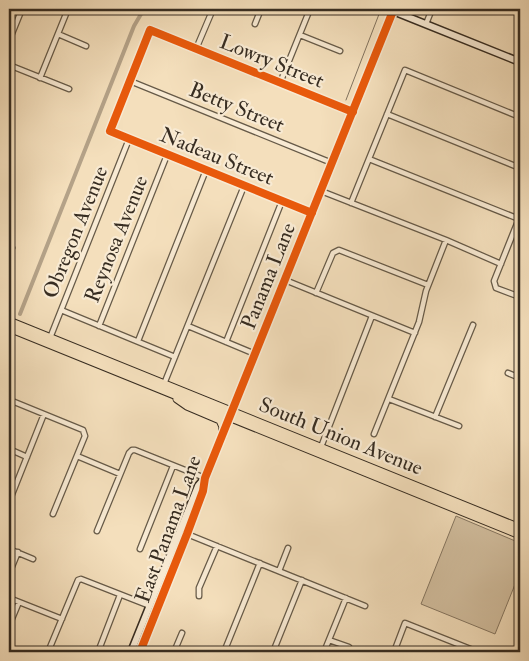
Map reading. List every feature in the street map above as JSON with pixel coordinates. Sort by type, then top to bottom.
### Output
[{"type":"main road","points":[[392,9],[520,62]]},
{"type":"main road","name":"Panama Lane","points":[[231,414],[392,9]]},
{"type":"main road","name":"South Union Avenue","points":[[9,321],[191,394],[231,414],[520,535]]},
{"type":"main road","name":"South Union Avenue","points":[[9,328],[183,399],[255,423],[270,426],[520,528]]},
{"type":"main road","points":[[154,387],[158,385],[179,393],[191,394]]},
{"type":"main road","points":[[171,394],[187,406],[220,420],[223,426],[222,437]]},
{"type":"main road","name":"East Panama Lane","points":[[131,652],[198,488],[205,478],[231,414]]},
{"type":"main road","name":"East Panama Lane","points":[[140,652],[188,534],[203,491],[205,478]]},
{"type":"main road","points":[[404,488],[408,486],[434,497],[440,496]]},
{"type":"main road","points":[[188,534],[186,527],[198,488]]},
{"type":"main road","points":[[446,505],[450,504],[472,512],[477,510]]},
{"type":"main road","points":[[140,652],[141,639],[152,612],[150,606]]},
{"type":"street","points":[[9,41],[22,9]]},
{"type":"street","points":[[40,78],[68,9]]},
{"type":"street","points":[[196,49],[213,9]]},
{"type":"street","points":[[255,24],[261,9]]},
{"type":"street","points":[[280,83],[310,9]]},
{"type":"street","points":[[426,24],[432,9]]},
{"type":"street","points":[[9,21],[16,24]]},
{"type":"street","name":"Lowry Street","points":[[130,81],[150,30],[352,112]]},
{"type":"street","points":[[58,34],[86,46]]},
{"type":"street","points":[[300,35],[340,51]]},
{"type":"street","points":[[9,65],[69,90]]},
{"type":"street","points":[[351,203],[405,70],[520,117]]},
{"type":"street","name":"Nadeau Street","points":[[130,81],[110,132],[312,213]]},
{"type":"street","name":"Betty Street","points":[[130,81],[332,163]]},
{"type":"street","points":[[387,114],[520,168]]},
{"type":"street","name":"Obregon Avenue","points":[[50,338],[129,139]]},
{"type":"street","name":"Reynosa Avenue","points":[[61,310],[99,326],[168,155]]},
{"type":"street","points":[[369,159],[520,217],[494,282],[496,288],[520,297]]},
{"type":"street","points":[[138,341],[206,170]]},
{"type":"street","points":[[164,384],[244,186]]},
{"type":"street","points":[[321,191],[446,240],[501,264]]},
{"type":"street","points":[[226,342],[282,201]]},
{"type":"street","points":[[374,434],[415,333],[428,285],[446,240]]},
{"type":"street","points":[[316,293],[333,254],[339,250],[428,285]]},
{"type":"street","points":[[285,280],[415,333]]},
{"type":"street","points":[[321,447],[372,316]]},
{"type":"street","points":[[435,417],[473,325]]},
{"type":"street","points":[[99,326],[175,357]]},
{"type":"street","points":[[188,326],[256,354]]},
{"type":"street","points":[[508,373],[520,378]]},
{"type":"street","points":[[389,399],[459,426]]},
{"type":"street","points":[[12,401],[85,432],[53,514]]},
{"type":"street","points":[[9,500],[44,414]]},
{"type":"street","points":[[9,450],[27,457]]},
{"type":"street","points":[[97,531],[129,453],[132,450],[205,478]]},
{"type":"street","points":[[77,456],[120,474]]},
{"type":"street","points":[[140,549],[173,466]]},
{"type":"street","points":[[188,534],[365,606]]},
{"type":"street","points":[[198,596],[199,588],[216,546]]},
{"type":"street","points":[[279,571],[288,548]]},
{"type":"street","points":[[9,549],[33,559]]},
{"type":"street","points":[[9,574],[18,552]]},
{"type":"street","points":[[224,652],[260,563]]},
{"type":"street","points":[[48,652],[78,580],[82,579],[150,606]]},
{"type":"street","points":[[274,652],[302,580]]},
{"type":"street","points":[[98,652],[120,595]]},
{"type":"street","points":[[9,598],[62,619]]},
{"type":"street","points":[[324,652],[346,598]]},
{"type":"street","points":[[9,626],[19,602]]},
{"type":"street","points":[[394,652],[405,623],[478,652]]},
{"type":"street","points":[[174,652],[182,633]]},
{"type":"street","points":[[329,640],[349,648]]},
{"type":"shaded area","points":[[456,516],[520,543],[520,572],[495,634],[421,604]]},
{"type":"waterway","points":[[20,314],[134,26],[144,9]]},
{"type":"waterway","points":[[346,100],[381,9]]},
{"type":"cycle path","points":[[140,652],[187,534],[203,491],[205,478],[393,11]]},
{"type":"cycle path","points":[[312,213],[110,131],[150,30],[353,112]]}]
